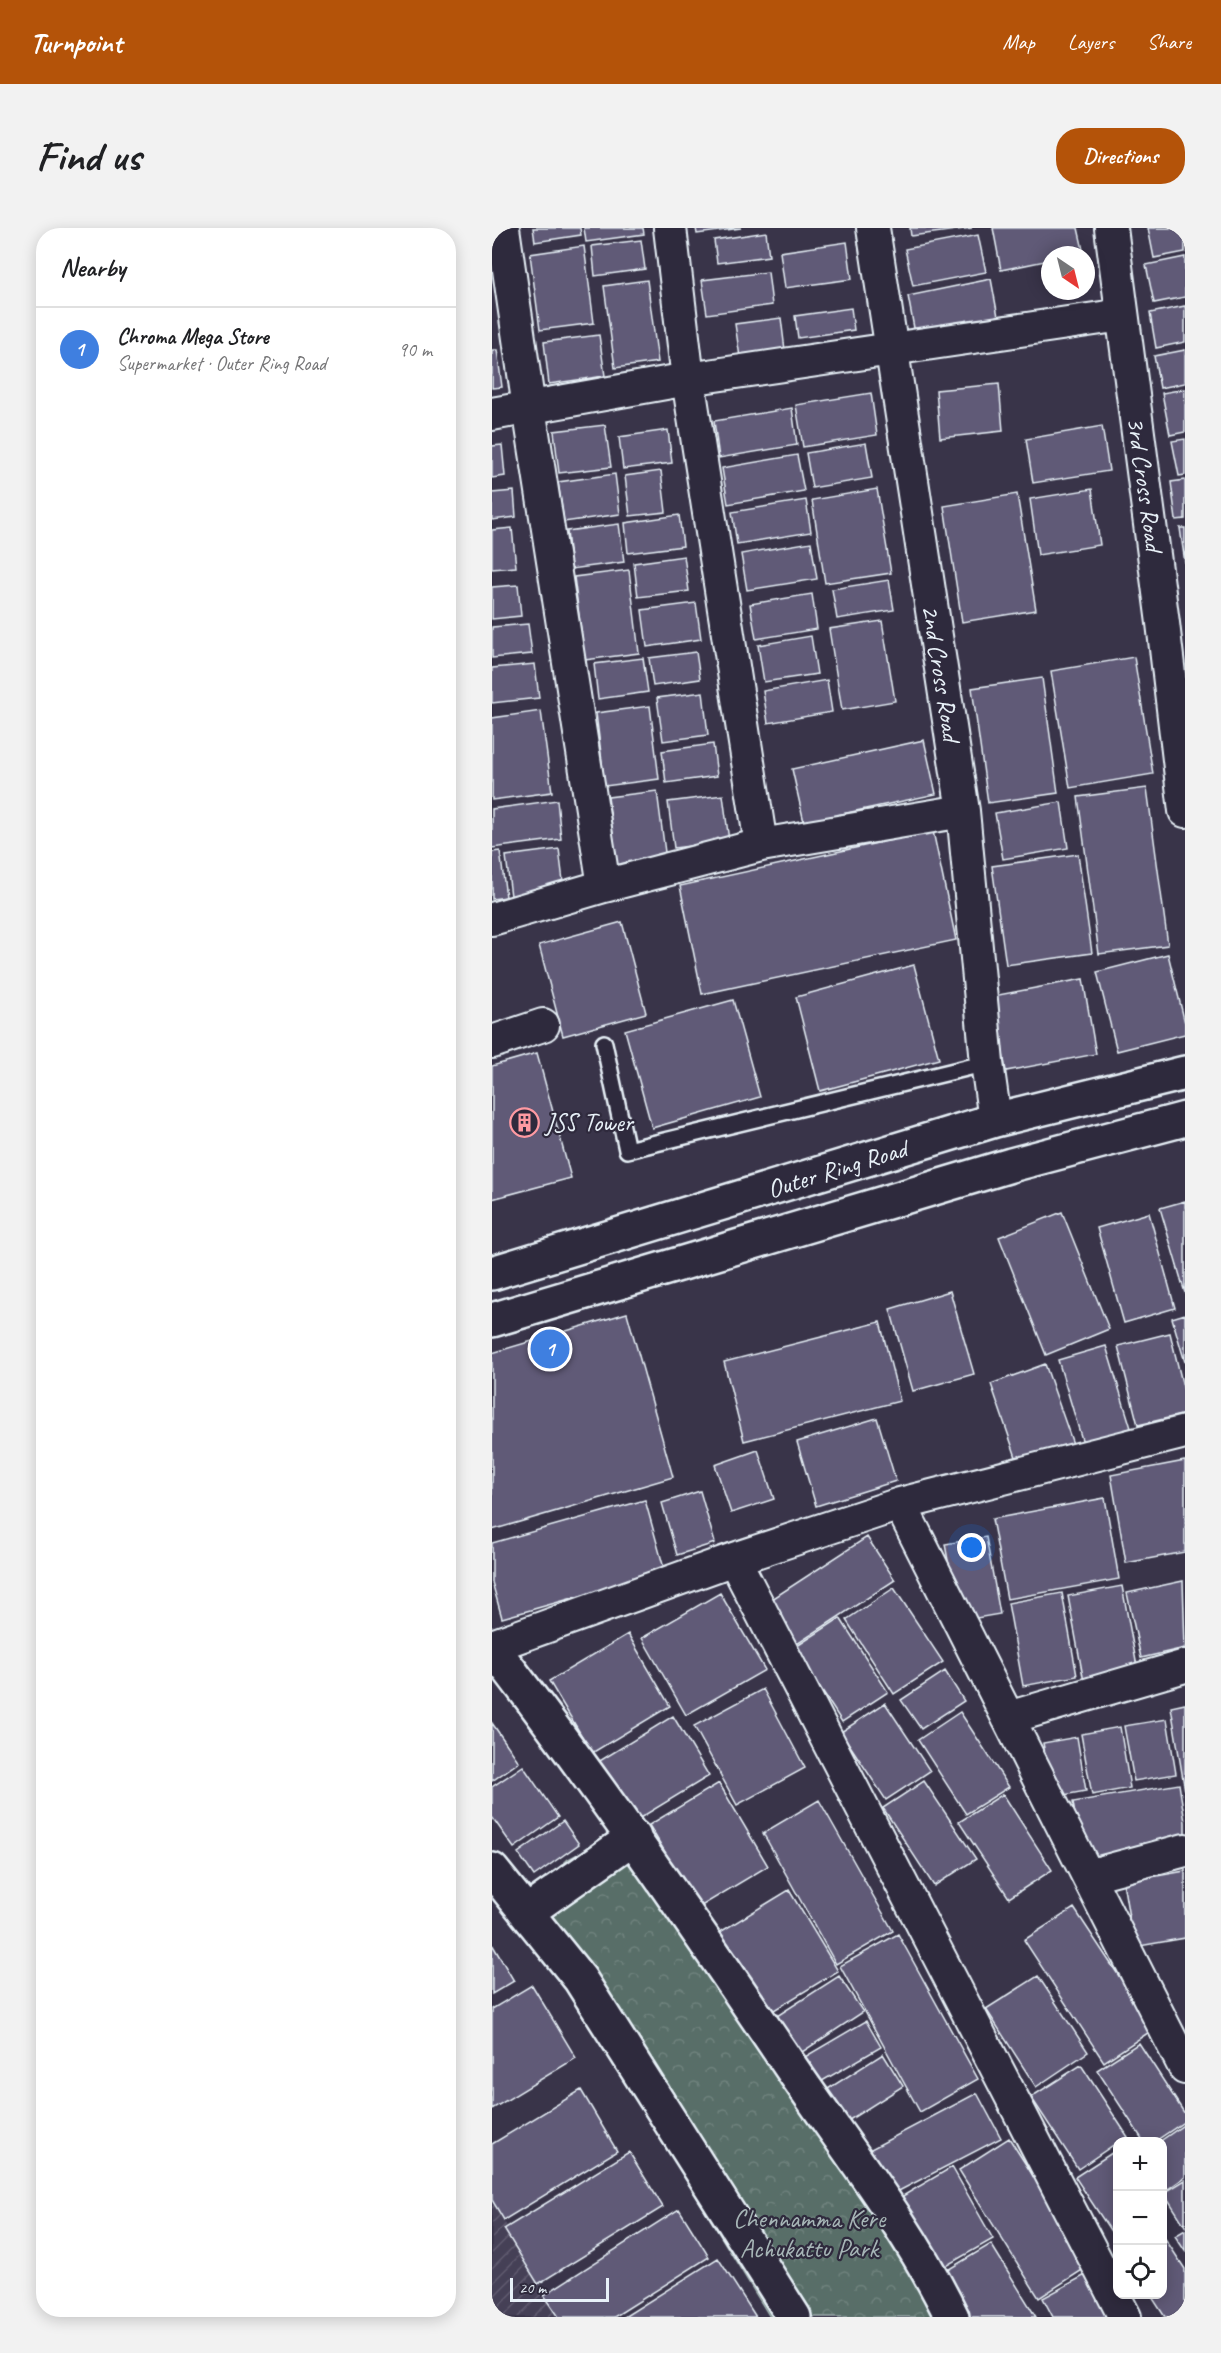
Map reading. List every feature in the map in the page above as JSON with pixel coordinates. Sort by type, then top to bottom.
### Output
[{"type":"main road","name":"Outer Ring Road","points":[[492,1273],[995,1120],[1185,1073]]},
{"type":"main road","name":"Outer Ring Road","points":[[492,1320],[1011,1165],[1185,1119]]},
{"type":"main road","points":[[492,1647],[564,1740],[634,1837],[912,2244],[952,2317]]},
{"type":"main road","points":[[527,1912],[634,1837]]},
{"type":"main road","points":[[492,1870],[580,1979],[794,2317]]},
{"type":"street","points":[[503,228],[604,886]]},
{"type":"street","points":[[670,228],[688,379],[761,845]]},
{"type":"street","name":"2nd Cross Road","points":[[873,228],[963,811],[987,1063],[995,1120]]},
{"type":"street","name":"3rd Cross Road","points":[[1111,228],[1122,315],[1174,621],[1185,811]]},
{"type":"street","points":[[492,414],[688,379],[1122,315]]},
{"type":"street","points":[[492,919],[604,886],[761,845],[963,811]]},
{"type":"street","points":[[492,1042],[543,1026]]},
{"type":"street","points":[[492,1647],[734,1558],[900,1504],[1185,1432]]},
{"type":"street","points":[[900,1504],[1088,1876],[1173,2019],[1185,2068]]},
{"type":"street","points":[[734,1558],[1125,2317]]},
{"type":"street","points":[[1008,1718],[1185,1666]]},
{"type":"street","points":[[1088,1876],[1185,1850]]},
{"type":"lane","points":[[604,1043],[627,1150],[987,1063]]},
{"type":"shaded area","points":[[492,2202],[563,2317],[492,2317]]},
{"type":"green space","name":"Chennamma Kere Achukattu Park","points":[[607,1839],[639,1839],[947,2317],[770,2317],[526,1917],[538,1888],[568,1859]]},
{"type":"building","points":[[533,228],[580,228],[581,235],[535,242]]},
{"type":"building","points":[[584,228],[643,228],[644,234],[586,242]]},
{"type":"building","points":[[696,228],[741,228],[697,234]]},
{"type":"building","points":[[910,228],[972,228],[911,236]]},
{"type":"building","points":[[993,228],[1078,228],[1082,246],[1041,246],[1041,262],[1001,270]]},
{"type":"building","points":[[1148,228],[1185,228],[1185,252],[1154,258]]},
{"type":"building","points":[[766,232],[769,256],[717,263],[714,240]]},
{"type":"building","points":[[978,235],[986,272],[913,286],[905,249]]},
{"type":"building","points":[[641,240],[645,269],[595,276],[592,246]]},
{"type":"building","points":[[847,242],[852,279],[785,288],[780,252]]},
{"type":"building","points":[[584,246],[594,323],[540,330],[530,254]]},
{"type":"building","points":[[1185,257],[1185,297],[1154,303],[1146,265]]},
{"type":"building","points":[[768,272],[772,305],[707,314],[702,280]]},
{"type":"building","points":[[991,279],[1000,327],[917,344],[908,296]]},
{"type":"building","points":[[647,280],[658,362],[615,368],[604,286]]},
{"type":"building","points":[[1185,306],[1185,342],[1156,348],[1150,313]]},
{"type":"building","points":[[851,308],[854,330],[798,338],[795,316]]},
{"type":"building","points":[[781,318],[785,350],[740,357],[735,324]]},
{"type":"building","points":[[599,335],[605,376],[549,384],[544,342]]},
{"type":"building","points":[[492,350],[497,350],[502,387],[492,388]]},
{"type":"building","points":[[1185,350],[1185,383],[1160,388],[1154,356]]},
{"type":"building","points":[[999,384],[1003,431],[940,438],[936,390]]},
{"type":"building","points":[[1185,389],[1185,432],[1170,435],[1162,393]]},
{"type":"building","points":[[871,393],[877,435],[803,447],[796,405]]},
{"type":"building","points":[[792,408],[797,445],[719,458],[714,421]]},
{"type":"building","points":[[605,425],[611,467],[559,473],[554,431]]},
{"type":"building","points":[[1102,426],[1109,471],[1033,483],[1026,439]]},
{"type":"building","points":[[668,430],[672,463],[623,469],[619,437]]},
{"type":"building","points":[[1185,439],[1185,475],[1179,476],[1172,441]]},
{"type":"building","points":[[866,443],[872,478],[812,488],[806,453]]},
{"type":"building","points":[[502,445],[505,476],[492,478],[492,446]]},
{"type":"building","points":[[797,455],[804,491],[728,504],[722,468]]},
{"type":"building","points":[[661,471],[666,512],[630,516],[625,476]]},
{"type":"building","points":[[615,474],[620,514],[564,522],[558,482]]},
{"type":"building","points":[[1185,480],[1185,519],[1176,520],[1171,482]]},
{"type":"building","points":[[877,489],[891,573],[825,583],[812,500]]},
{"type":"building","points":[[1092,489],[1100,545],[1038,555],[1030,499]]},
{"type":"building","points":[[514,491],[516,517],[492,520],[492,493]]},
{"type":"building","points":[[1017,494],[1036,610],[962,622],[944,506]]},
{"type":"building","points":[[806,500],[811,532],[737,544],[732,512]]},
{"type":"building","points":[[679,515],[683,546],[628,553],[625,523]]},
{"type":"building","points":[[619,524],[624,562],[571,569],[567,531]]},
{"type":"building","points":[[512,528],[516,567],[492,569],[492,530]]},
{"type":"building","points":[[1180,528],[1185,528],[1185,563]]},
{"type":"building","points":[[811,542],[817,579],[747,590],[741,554]]},
{"type":"building","points":[[684,556],[689,591],[638,597],[634,563]]},
{"type":"building","points":[[629,570],[639,653],[585,660],[574,577]]},
{"type":"building","points":[[889,580],[894,610],[837,619],[832,589]]},
{"type":"building","points":[[518,585],[521,616],[492,619],[492,587]]},
{"type":"building","points":[[812,594],[817,629],[756,639],[750,604]]},
{"type":"building","points":[[696,603],[701,639],[647,647],[642,610]]},
{"type":"building","points":[[882,621],[895,701],[842,710],[829,629]]},
{"type":"building","points":[[528,624],[532,654],[492,658],[492,627]]},
{"type":"building","points":[[811,636],[817,674],[764,682],[758,645]]},
{"type":"building","points":[[696,652],[700,679],[653,686],[649,658]]},
{"type":"building","points":[[1134,657],[1153,774],[1070,788],[1051,671]]},
{"type":"building","points":[[643,658],[648,692],[598,699],[594,664]]},
{"type":"building","points":[[535,664],[539,698],[492,703],[492,668]]},
{"type":"building","points":[[1042,678],[1058,793],[988,803],[972,688]]},
{"type":"building","points":[[827,680],[832,712],[768,723],[763,691]]},
{"type":"building","points":[[703,692],[708,735],[663,741],[657,698]]},
{"type":"building","points":[[650,706],[659,779],[605,786],[596,713]]},
{"type":"building","points":[[541,711],[552,792],[492,800],[492,718]]},
{"type":"building","points":[[924,740],[936,794],[804,822],[792,769]]},
{"type":"building","points":[[713,744],[717,776],[666,783],[662,751]]},
{"type":"building","points":[[1147,788],[1168,945],[1099,954],[1078,797]]},
{"type":"building","points":[[657,791],[666,860],[617,866],[608,797]]},
{"type":"building","points":[[723,795],[729,841],[674,848],[668,802]]},
{"type":"building","points":[[557,800],[561,839],[492,848],[492,809]]},
{"type":"building","points":[[1061,802],[1068,848],[1003,859],[995,813]]},
{"type":"building","points":[[933,831],[956,940],[702,994],[680,886]]},
{"type":"building","points":[[559,849],[564,889],[511,896],[506,856]]},
{"type":"building","points":[[500,851],[506,897],[492,899],[492,852]]},
{"type":"building","points":[[1078,854],[1092,953],[1006,965],[992,866]]},
{"type":"building","points":[[622,922],[646,1013],[563,1036],[539,945]]},
{"type":"building","points":[[1168,954],[1185,1023],[1185,1034],[1117,1051],[1097,972]]},
{"type":"building","points":[[914,965],[939,1059],[820,1091],[796,997]]},
{"type":"building","points":[[1083,979],[1096,1054],[1006,1071],[993,996]]},
{"type":"building","points":[[733,1000],[760,1097],[652,1128],[625,1030]]},
{"type":"building","name":"JSS Tower","points":[[537,1053],[571,1178],[492,1199],[492,1066]]},
{"type":"building","points":[[1185,1201],[1185,1293],[1160,1208]]},
{"type":"building","points":[[1062,1212],[1109,1329],[1046,1355],[999,1237]]},
{"type":"building","points":[[1149,1213],[1175,1308],[1124,1323],[1097,1228]]},
{"type":"building","points":[[950,1291],[974,1374],[913,1391],[890,1309]]},
{"type":"building","points":[[627,1313],[673,1477],[492,1530],[492,1353]]},
{"type":"building","points":[[1185,1314],[1185,1362],[1172,1318]]},
{"type":"building","points":[[880,1322],[900,1401],[744,1441],[724,1362]]},
{"type":"building","points":[[1170,1333],[1185,1395],[1185,1414],[1138,1425],[1118,1346]]},
{"type":"building","points":[[1106,1346],[1131,1428],[1083,1443],[1058,1360]]},
{"type":"building","points":[[1045,1364],[1073,1444],[1018,1463],[991,1384]]},
{"type":"building","points":[[877,1418],[896,1481],[816,1506],[797,1442]]},
{"type":"building","points":[[758,1450],[774,1499],[731,1513],[715,1465]]},
{"type":"building","points":[[1185,1461],[1185,1552],[1126,1563],[1111,1475]]},
{"type":"building","points":[[700,1491],[715,1543],[677,1555],[662,1503]]},
{"type":"building","points":[[1105,1498],[1119,1579],[1007,1599],[992,1519]]},
{"type":"building","points":[[645,1500],[665,1572],[502,1618],[492,1582],[492,1543]]},
{"type":"building","points":[[867,1537],[895,1580],[797,1644],[769,1601]]},
{"type":"building","points":[[986,1537],[1000,1614],[959,1621],[945,1544]]},
{"type":"building","points":[[1183,1581],[1185,1648],[1141,1658],[1127,1593]]},
{"type":"building","points":[[1122,1586],[1138,1672],[1084,1682],[1068,1596]]},
{"type":"building","points":[[894,1588],[943,1662],[894,1694],[846,1620]]},
{"type":"building","points":[[720,1593],[765,1670],[686,1715],[642,1638]]},
{"type":"building","points":[[1062,1593],[1077,1676],[1023,1686],[1008,1603]]},
{"type":"building","points":[[840,1618],[888,1692],[842,1722],[794,1648]]},
{"type":"building","points":[[628,1634],[670,1706],[592,1753],[549,1681]]},
{"type":"building","points":[[945,1671],[964,1701],[921,1729],[901,1700]]},
{"type":"building","points":[[763,1689],[805,1768],[737,1805],[694,1726]]},
{"type":"building","points":[[885,1703],[930,1771],[886,1800],[841,1732]]},
{"type":"building","points":[[1185,1704],[1185,1791],[1171,1707]]},
{"type":"building","points":[[960,1712],[1009,1787],[966,1814],[918,1740]]},
{"type":"building","points":[[673,1716],[709,1776],[635,1821],[598,1762]]},
{"type":"building","points":[[1167,1719],[1176,1774],[1134,1781],[1124,1726]]},
{"type":"building","points":[[492,1723],[519,1762],[492,1781]]},
{"type":"building","points":[[1120,1727],[1130,1788],[1092,1795],[1081,1734]]},
{"type":"building","points":[[1077,1737],[1086,1791],[1053,1797],[1043,1743]]},
{"type":"building","points":[[523,1766],[558,1817],[514,1848],[492,1817],[492,1787]]},
{"type":"building","points":[[924,1781],[976,1859],[934,1886],[883,1808]]},
{"type":"building","points":[[719,1783],[768,1866],[698,1908],[649,1825]]},
{"type":"building","points":[[1179,1784],[1185,1822],[1185,1843],[1082,1860],[1073,1802]]},
{"type":"building","points":[[1003,1794],[1052,1870],[1009,1898],[959,1822]]},
{"type":"building","points":[[819,1800],[893,1931],[836,1964],[763,1833]]},
{"type":"building","points":[[563,1821],[579,1844],[534,1876],[518,1853]]},
{"type":"building","points":[[1185,1871],[1185,1938],[1134,1947],[1123,1882]]},
{"type":"building","points":[[789,1890],[838,1971],[761,2018],[712,1937]]},
{"type":"building","points":[[1074,1908],[1154,2029],[1104,2062],[1024,1940]]},
{"type":"building","points":[[898,1934],[978,2079],[920,2112],[840,1966]]},
{"type":"building","points":[[492,1944],[514,1981],[492,1994]]},
{"type":"building","points":[[839,1976],[863,2012],[790,2060],[766,2023]]},
{"type":"building","points":[[1038,1976],[1088,2052],[1036,2087],[986,2009]]},
{"type":"building","points":[[532,1985],[576,2058],[492,2109],[492,2009]]},
{"type":"building","points":[[866,2021],[881,2047],[817,2084],[803,2058]]},
{"type":"building","points":[[1139,2043],[1185,2114],[1185,2121],[1161,2137],[1141,2137],[1097,2070]]},
{"type":"building","points":[[883,2054],[903,2086],[843,2124],[823,2092]]},
{"type":"building","points":[[1081,2065],[1128,2137],[1113,2137],[1113,2145],[1078,2169],[1031,2097]]},
{"type":"building","points":[[581,2090],[617,2151],[504,2220],[492,2200],[492,2144]]},
{"type":"building","points":[[977,2093],[1001,2138],[893,2194],[869,2150]]},
{"type":"building","points":[[1185,2124],[1185,2177],[1168,2189],[1167,2188],[1166,2137]]},
{"type":"building","points":[[1009,2138],[1090,2265],[1039,2298],[959,2170]]},
{"type":"building","points":[[629,2152],[663,2207],[538,2284],[504,2229]]},
{"type":"building","points":[[1113,2152],[1113,2234],[1075,2177]]},
{"type":"building","points":[[952,2167],[993,2239],[942,2268],[901,2197]]},
{"type":"building","points":[[1185,2180],[1185,2226],[1167,2198],[1167,2191]]},
{"type":"building","points":[[679,2209],[709,2257],[614,2317],[559,2317],[544,2295]]},
{"type":"building","points":[[1185,2230],[1185,2251],[1175,2236]]},
{"type":"building","points":[[1167,2242],[1185,2269],[1185,2317],[1165,2317],[1153,2299],[1167,2299]]},
{"type":"building","points":[[991,2244],[1036,2317],[965,2317],[939,2275]]},
{"type":"building","points":[[718,2258],[756,2317],[624,2317]]},
{"type":"building","points":[[1089,2273],[1113,2317],[1053,2317],[1043,2298]]},
{"type":"place","name":"JSS Tower","points":[[524,1122]]},
{"type":"place","name":"Chroma Mega Store","points":[[550,1349]]}]
